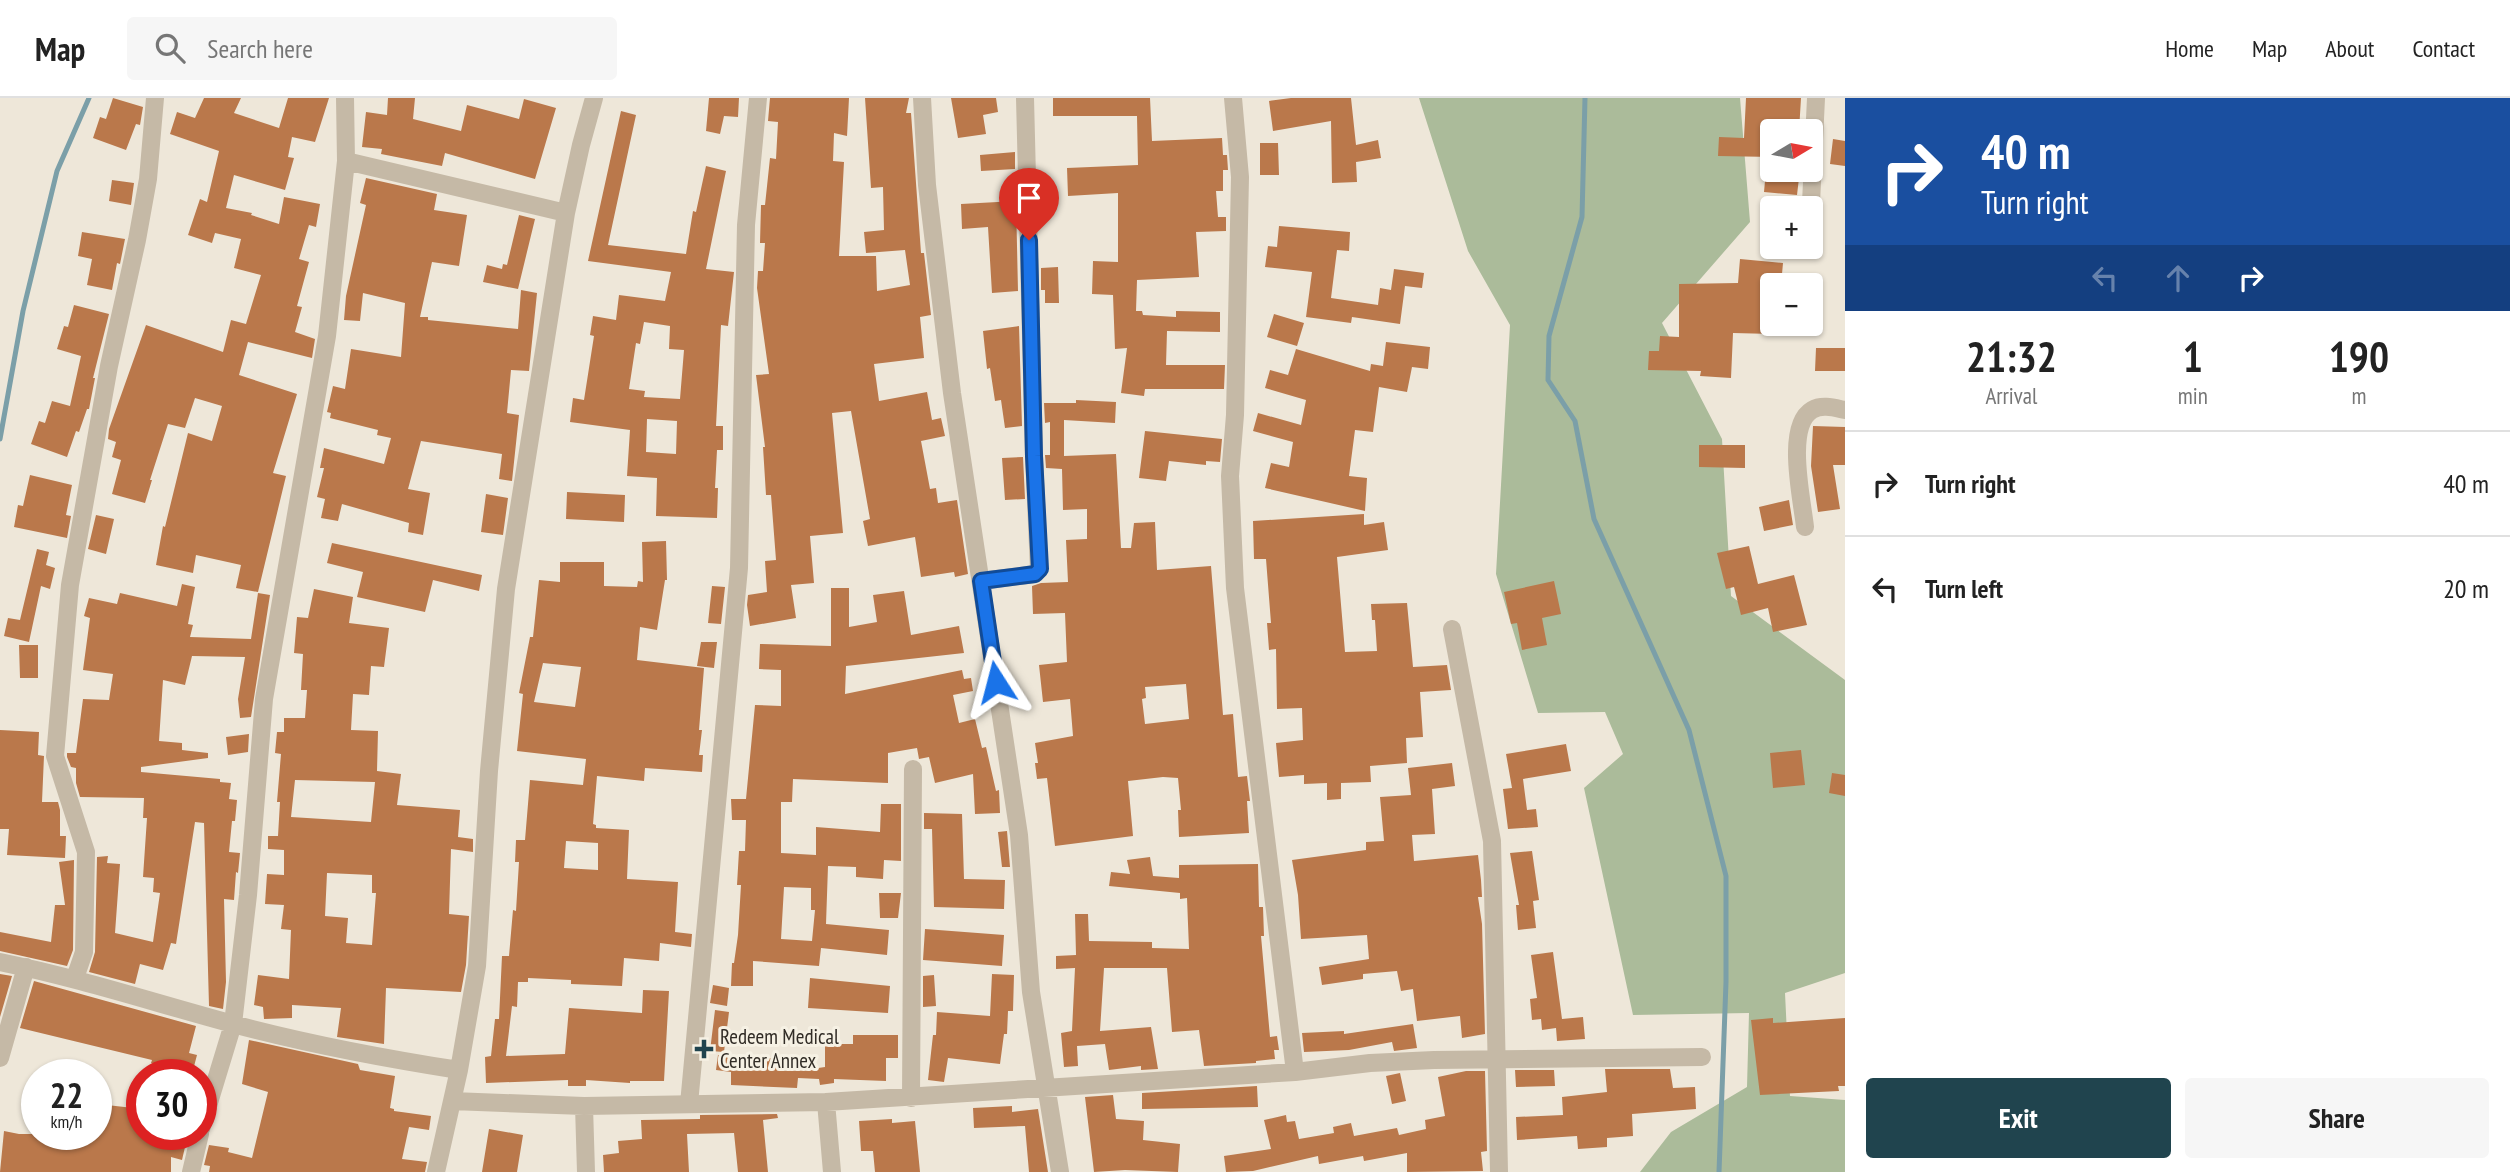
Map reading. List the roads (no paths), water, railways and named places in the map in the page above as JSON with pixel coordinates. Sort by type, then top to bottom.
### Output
[{"type":"street","points":[[75,978],[84,952],[86,852],[55,756],[67,611],[107,380],[148,179],[155,98]]},
{"type":"street","points":[[217,1078],[233,1024],[248,895],[264,699],[327,337],[346,161],[345,98]]},
{"type":"street","points":[[436,1172],[459,1070],[477,966],[489,771],[506,589],[566,213],[594,98]]},
{"type":"street","points":[[690,1104],[739,568],[746,225],[758,98]]},
{"type":"street","points":[[922,98],[927,185],[952,393],[1019,835],[1031,992],[1060,1172]]},
{"type":"street","points":[[981,581],[1035,574],[1040,569],[1034,456],[1025,98]]},
{"type":"street","points":[[1233,98],[1240,177],[1235,415],[1230,476],[1235,588],[1295,1072]]},
{"type":"street","points":[[1811,196],[1815,98]]},
{"type":"street","points":[[346,161],[566,213]]},
{"type":"street","points":[[1805,527],[1796,441],[1800,424],[1812,410],[1828,406],[1845,410]]},
{"type":"street","points":[[1452,629],[1492,841],[1499,1172]]},
{"type":"street","points":[[911,1098],[913,769]]},
{"type":"street","points":[[0,962],[75,978],[233,1024],[344,1052],[459,1070]]},
{"type":"street","points":[[0,1058],[26,967]]},
{"type":"street","points":[[452,1101],[584,1106],[826,1102],[1295,1072],[1370,1063],[1702,1057]]},
{"type":"street","points":[[826,1102],[832,1172]]},
{"type":"street","points":[[584,1106],[586,1172]]},
{"type":"street","points":[[191,1172],[196,1150]]},
{"type":"waterway","points":[[0,439],[23,311],[57,171],[89,98]]},
{"type":"waterway","points":[[1585,98],[1582,217],[1549,336],[1548,380],[1575,421],[1594,519],[1689,730],[1726,876],[1726,982],[1719,1172]]},
{"type":"place","name":"Redeem Medical Center Annex","points":[[704,1049]]}]
